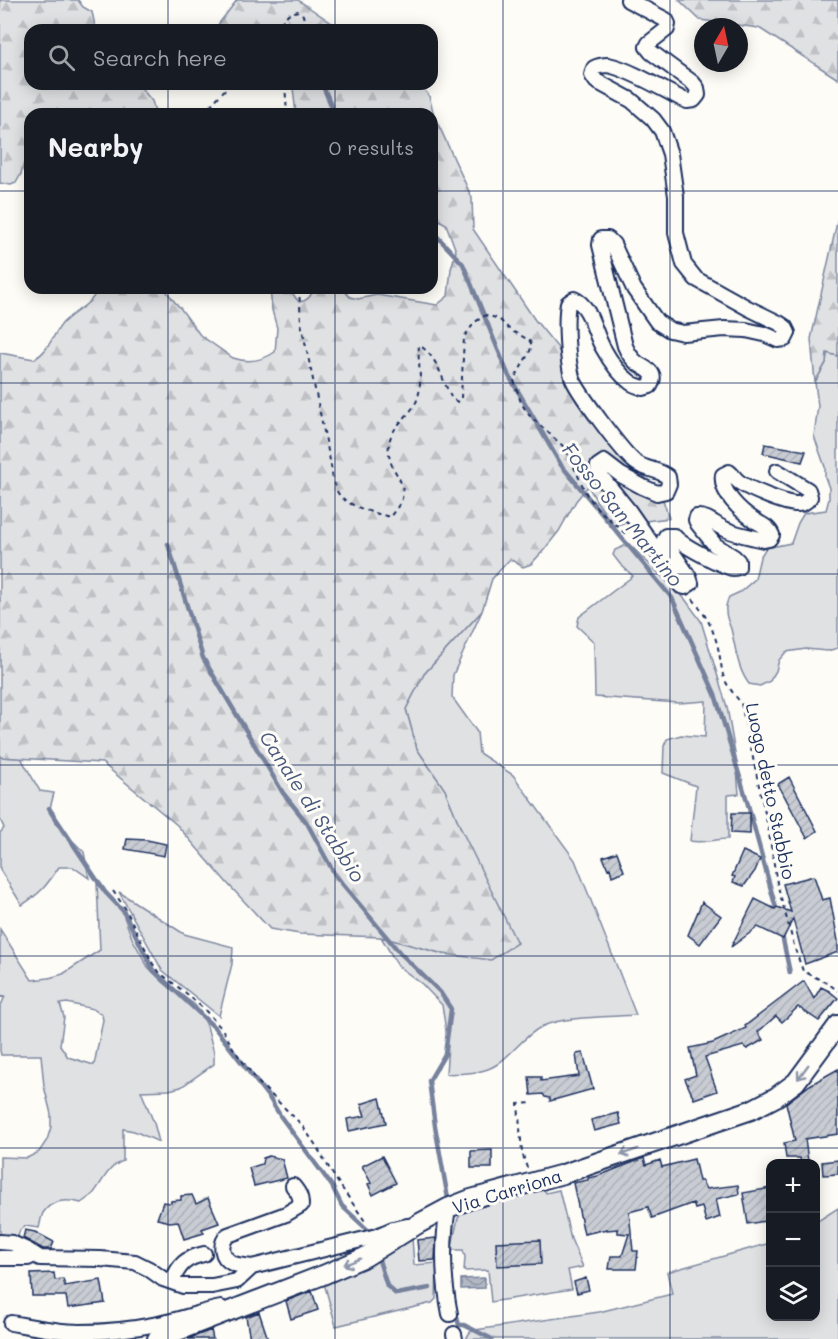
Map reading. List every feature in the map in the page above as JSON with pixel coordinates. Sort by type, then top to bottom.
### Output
[{"type":"main road","name":"Via Carriona","points":[[157,1339],[365,1257],[418,1224],[471,1198],[562,1174],[751,1110],[776,1098],[796,1082],[838,1025]]},
{"type":"street","points":[[628,0],[666,20],[667,29],[647,47],[693,83],[698,95],[694,100],[687,101],[628,72],[607,65],[594,68],[592,75],[596,81],[631,100],[653,119],[662,131],[670,154],[676,196],[676,233],[684,264],[696,279],[779,323],[788,333],[785,339],[778,340],[746,330],[724,329],[683,333],[670,330],[657,322],[634,289],[613,244],[608,239],[602,238],[600,245],[625,346],[632,358],[648,370],[653,381],[650,386],[643,388],[630,382],[602,347],[590,317],[578,300],[574,299],[568,303],[567,311],[569,357],[573,379],[624,452],[636,463],[649,470],[663,473],[668,477],[669,484],[666,491],[657,493],[621,475],[604,462],[598,466],[599,474],[629,511],[681,586],[685,587],[691,583],[689,577],[664,540],[666,536],[674,536],[701,554],[731,568],[738,567],[738,561],[734,557],[715,546],[698,524],[697,517],[704,516],[729,531],[769,539],[772,536],[769,529],[753,519],[728,496],[722,481],[723,475],[729,472],[736,481],[764,495],[797,504],[806,502],[810,497],[808,490],[777,471]]},
{"type":"street","points":[[293,1186],[301,1198],[301,1205],[286,1214],[228,1235],[223,1240],[223,1253],[232,1263],[252,1267],[418,1224]]},
{"type":"street","points":[[448,1208],[445,1226],[444,1273],[450,1314]]},
{"type":"street","points":[[0,1242],[12,1244],[40,1258],[100,1259],[135,1263],[163,1279],[183,1286],[212,1286],[237,1281],[252,1267]]},
{"type":"street","points":[[172,1282],[176,1271],[183,1263],[192,1257],[204,1254]]},
{"type":"street","points":[[0,1258],[28,1258],[34,1255]]},
{"type":"street","points":[[11,1323],[94,1335],[161,1324],[201,1312],[252,1301]]},
{"type":"path","points":[[280,24],[288,14],[298,11],[303,15],[304,20],[301,24]]},
{"type":"path","points":[[209,108],[225,90]]},
{"type":"path","points":[[285,90],[287,108]]},
{"type":"path","points":[[299,294],[301,322],[332,476],[338,494],[357,508],[390,517],[402,499],[403,489],[390,461],[389,443],[394,431],[415,406],[419,396],[419,345],[427,350],[438,366],[452,399],[458,402],[461,398],[464,337],[475,322],[486,315],[499,319],[510,330],[529,340],[532,345],[530,351],[514,380],[521,403],[538,424],[565,448],[587,495],[597,508],[632,539]]},
{"type":"path","name":"Luogo detto Stabbio","points":[[685,587],[710,625],[720,651],[724,676],[730,689],[741,703],[768,827],[777,883],[803,971],[838,991]]},
{"type":"path","points":[[113,891],[125,908],[153,964],[160,973],[204,1009],[222,1029],[235,1052],[260,1083],[301,1124],[345,1193],[377,1236]]},
{"type":"path","points":[[532,1182],[522,1152],[518,1104],[534,1103]]},
{"type":"green space","points":[[0,0],[78,0],[83,7],[92,12],[95,24],[24,24],[24,90],[143,90],[152,101],[154,108],[24,108],[24,163],[21,174],[16,183],[11,185],[0,183]]},
{"type":"green space","points":[[237,0],[298,0],[333,24],[219,24]]},
{"type":"green space","points":[[679,0],[838,0],[838,79],[759,28],[748,27],[748,18],[698,18]]},
{"type":"green space","points":[[293,90],[424,90],[432,108],[295,108]]},
{"type":"green space","points":[[438,124],[472,198],[473,229],[535,320],[558,348],[569,381],[626,460],[660,491],[669,518],[613,525],[588,486],[576,501],[559,531],[531,564],[523,567],[510,559],[492,579],[482,611],[424,674],[406,709],[417,749],[445,790],[461,829],[517,943],[491,960],[444,954],[381,937],[300,934],[270,929],[177,825],[102,763],[0,757],[0,353],[34,359],[39,356],[61,325],[95,294],[169,294],[200,335],[233,358],[249,361],[260,359],[275,352],[277,328],[271,294],[293,294],[299,302],[309,298],[311,294],[347,294],[358,299],[377,295],[437,305],[448,296],[456,251],[446,224],[438,219]]},
{"type":"green space","points":[[838,218],[838,356],[827,353],[826,363],[815,382],[811,339]]},
{"type":"green space","points":[[827,353],[838,356],[838,648],[827,651],[806,649],[786,652],[779,660],[770,681],[760,686],[749,684],[737,658],[726,616],[726,604],[729,597],[740,592],[755,579],[760,557],[766,548],[791,543],[804,513],[826,510],[829,488],[825,477],[825,467],[814,436],[818,406],[815,382],[826,363]]},
{"type":"green space","points":[[629,544],[685,599],[701,621],[727,707],[736,759],[739,794],[728,795],[728,839],[690,841],[696,786],[663,773],[664,746],[667,739],[681,735],[705,737],[706,701],[679,703],[595,697],[594,642],[577,626],[579,617],[633,576],[613,555],[615,550]]},
{"type":"green space","points":[[482,611],[453,675],[452,697],[477,732],[479,753],[513,775],[575,860],[636,1015],[563,1020],[552,1023],[530,1034],[502,1061],[491,1068],[446,1074],[448,1044],[442,1005],[422,984],[398,966],[381,937],[444,954],[461,829],[445,790],[417,749],[406,709],[424,674]]},
{"type":"green space","points":[[0,757],[21,758],[40,791],[54,793],[49,812],[63,834],[84,852],[89,878],[73,867],[59,867],[43,888],[22,905],[0,870],[0,833],[4,828],[0,819]]},
{"type":"green space","points":[[97,883],[121,909],[132,938],[148,967],[164,983],[194,1004],[201,1013],[214,1053],[214,1064],[181,1087],[141,1091],[159,1142],[134,1131],[123,1129],[123,1161],[109,1171],[92,1195],[81,1203],[66,1201],[51,1205],[43,1213],[39,1228],[25,1226],[20,1230],[17,1239],[0,1238],[0,1157],[27,1158],[39,1152],[47,1140],[51,1127],[51,1114],[44,1086],[41,1055],[1,1055],[0,1008],[5,996],[0,997],[0,929],[32,980],[63,974],[100,950]],"holes":[[[67,1003],[93,1009],[102,1015],[103,1020],[94,1065],[68,1057],[60,1045],[64,1017],[60,1004]]]},
{"type":"green space","points":[[119,892],[184,934],[233,947],[232,964],[219,1016],[162,970]]},
{"type":"green space","points":[[543,1187],[546,1193],[559,1190],[571,1239],[583,1267],[568,1270],[572,1289],[491,1302],[488,1270],[464,1271],[463,1250],[451,1250],[458,1218],[464,1210]]},
{"type":"green space","points":[[838,1208],[838,1339],[467,1339],[470,1332],[475,1330],[599,1312],[672,1294],[667,1272],[766,1244],[766,1321],[820,1321],[820,1219]]},
{"type":"green space","points":[[412,1238],[414,1265],[437,1263],[436,1299],[432,1303],[336,1326],[324,1283]]},
{"type":"water","points":[[485,1278],[485,1288],[461,1289],[461,1279]]},
{"type":"building","points":[[765,444],[806,451],[802,462],[763,453]]},
{"type":"building","points":[[789,777],[817,831],[807,838],[778,784]]},
{"type":"building","points":[[732,813],[750,813],[750,834],[731,833]]},
{"type":"building","points":[[127,839],[166,844],[164,856],[125,849]]},
{"type":"building","points":[[743,851],[760,859],[755,871],[744,886],[733,882],[735,877],[732,876]]},
{"type":"building","points":[[617,852],[624,871],[612,876],[603,857]]},
{"type":"building","points":[[814,876],[822,900],[830,898],[838,952],[805,964],[793,919],[783,939],[758,927],[731,947],[755,899],[775,909],[777,907],[791,912],[783,884]]},
{"type":"building","points":[[702,902],[721,916],[700,944],[688,935]]},
{"type":"building","points":[[804,981],[814,999],[821,987],[838,998],[819,1021],[798,1007],[782,1022],[776,1016],[758,1032],[763,1040],[747,1049],[743,1046],[705,1057],[717,1091],[694,1099],[685,1079],[696,1075],[690,1048],[713,1043],[746,1028],[745,1026]]},
{"type":"building","points":[[583,1053],[593,1089],[550,1101],[550,1098],[543,1094],[531,1095],[529,1077],[541,1077],[541,1081],[579,1076],[576,1054]]},
{"type":"building","points":[[838,1069],[838,1134],[805,1139],[808,1159],[786,1158],[784,1143],[795,1141],[786,1103],[810,1085]]},
{"type":"building","points":[[380,1098],[386,1123],[349,1131],[347,1119],[365,1116],[361,1104]]},
{"type":"building","points":[[618,1113],[621,1124],[594,1131],[591,1120]]},
{"type":"building","points":[[492,1150],[492,1168],[471,1168],[471,1151]]},
{"type":"building","points":[[269,1156],[282,1159],[287,1178],[254,1186],[249,1168],[262,1164],[263,1158]]},
{"type":"building","points":[[382,1156],[396,1183],[373,1195],[368,1184],[371,1183],[362,1166]]},
{"type":"building","points":[[644,1158],[646,1165],[660,1160],[662,1167],[694,1159],[699,1181],[702,1181],[706,1189],[738,1185],[739,1194],[716,1199],[720,1217],[706,1222],[702,1207],[695,1209],[693,1203],[652,1218],[648,1207],[629,1212],[633,1251],[638,1251],[636,1269],[609,1269],[611,1256],[622,1256],[629,1234],[618,1233],[618,1229],[607,1229],[584,1234],[573,1183],[588,1180],[588,1178]]},
{"type":"building","points":[[838,1160],[838,1174],[823,1175],[822,1162]]},
{"type":"building","points":[[766,1189],[766,1221],[748,1224],[743,1193]]},
{"type":"building","points":[[192,1195],[196,1204],[208,1198],[219,1223],[202,1229],[204,1233],[184,1239],[178,1221],[157,1219],[163,1202],[171,1203],[171,1201],[181,1200],[181,1196]]},
{"type":"building","points":[[25,1230],[35,1232],[54,1242],[51,1249],[43,1249],[23,1238]]},
{"type":"building","points":[[436,1238],[435,1260],[419,1261],[417,1240]]},
{"type":"building","points":[[540,1240],[541,1264],[497,1266],[496,1242]]},
{"type":"building","points":[[54,1273],[55,1280],[63,1279],[65,1286],[101,1280],[105,1303],[68,1308],[66,1296],[32,1296],[31,1274]]},
{"type":"building","points":[[586,1278],[589,1290],[577,1293],[574,1282]]},
{"type":"building","points":[[312,1291],[318,1310],[291,1319],[286,1301]]},
{"type":"building","points":[[259,1312],[268,1339],[250,1339],[246,1317]]},
{"type":"building","points":[[211,1330],[213,1339],[188,1339]]},
{"type":"waterway","name":"Fosso San Martino","points":[[325,90],[332,108]]},
{"type":"waterway","name":"Fosso San Martino","points":[[438,237],[463,264],[508,374],[561,465],[672,598],[715,694],[777,912]]},
{"type":"waterway","name":"Canale di Stabbio","points":[[168,544],[203,658],[283,793],[307,823],[335,875],[400,953],[440,992],[451,1009],[445,1054],[429,1081],[449,1204]]},
{"type":"waterway","name":"Canale di Stabbio","points":[[49,808],[105,892],[124,912],[153,970],[215,1028],[270,1099],[332,1186],[342,1206],[371,1233]]},
{"type":"waterway","name":"Fosso San Martino","points":[[782,935],[790,973]]},
{"type":"waterway","name":"Canale di Stabbio","points":[[379,1260],[387,1286],[396,1294],[430,1288]]},
{"type":"waterway","name":"Canale di Stabbio","points":[[455,1310],[459,1325],[464,1325],[492,1339]]}]
